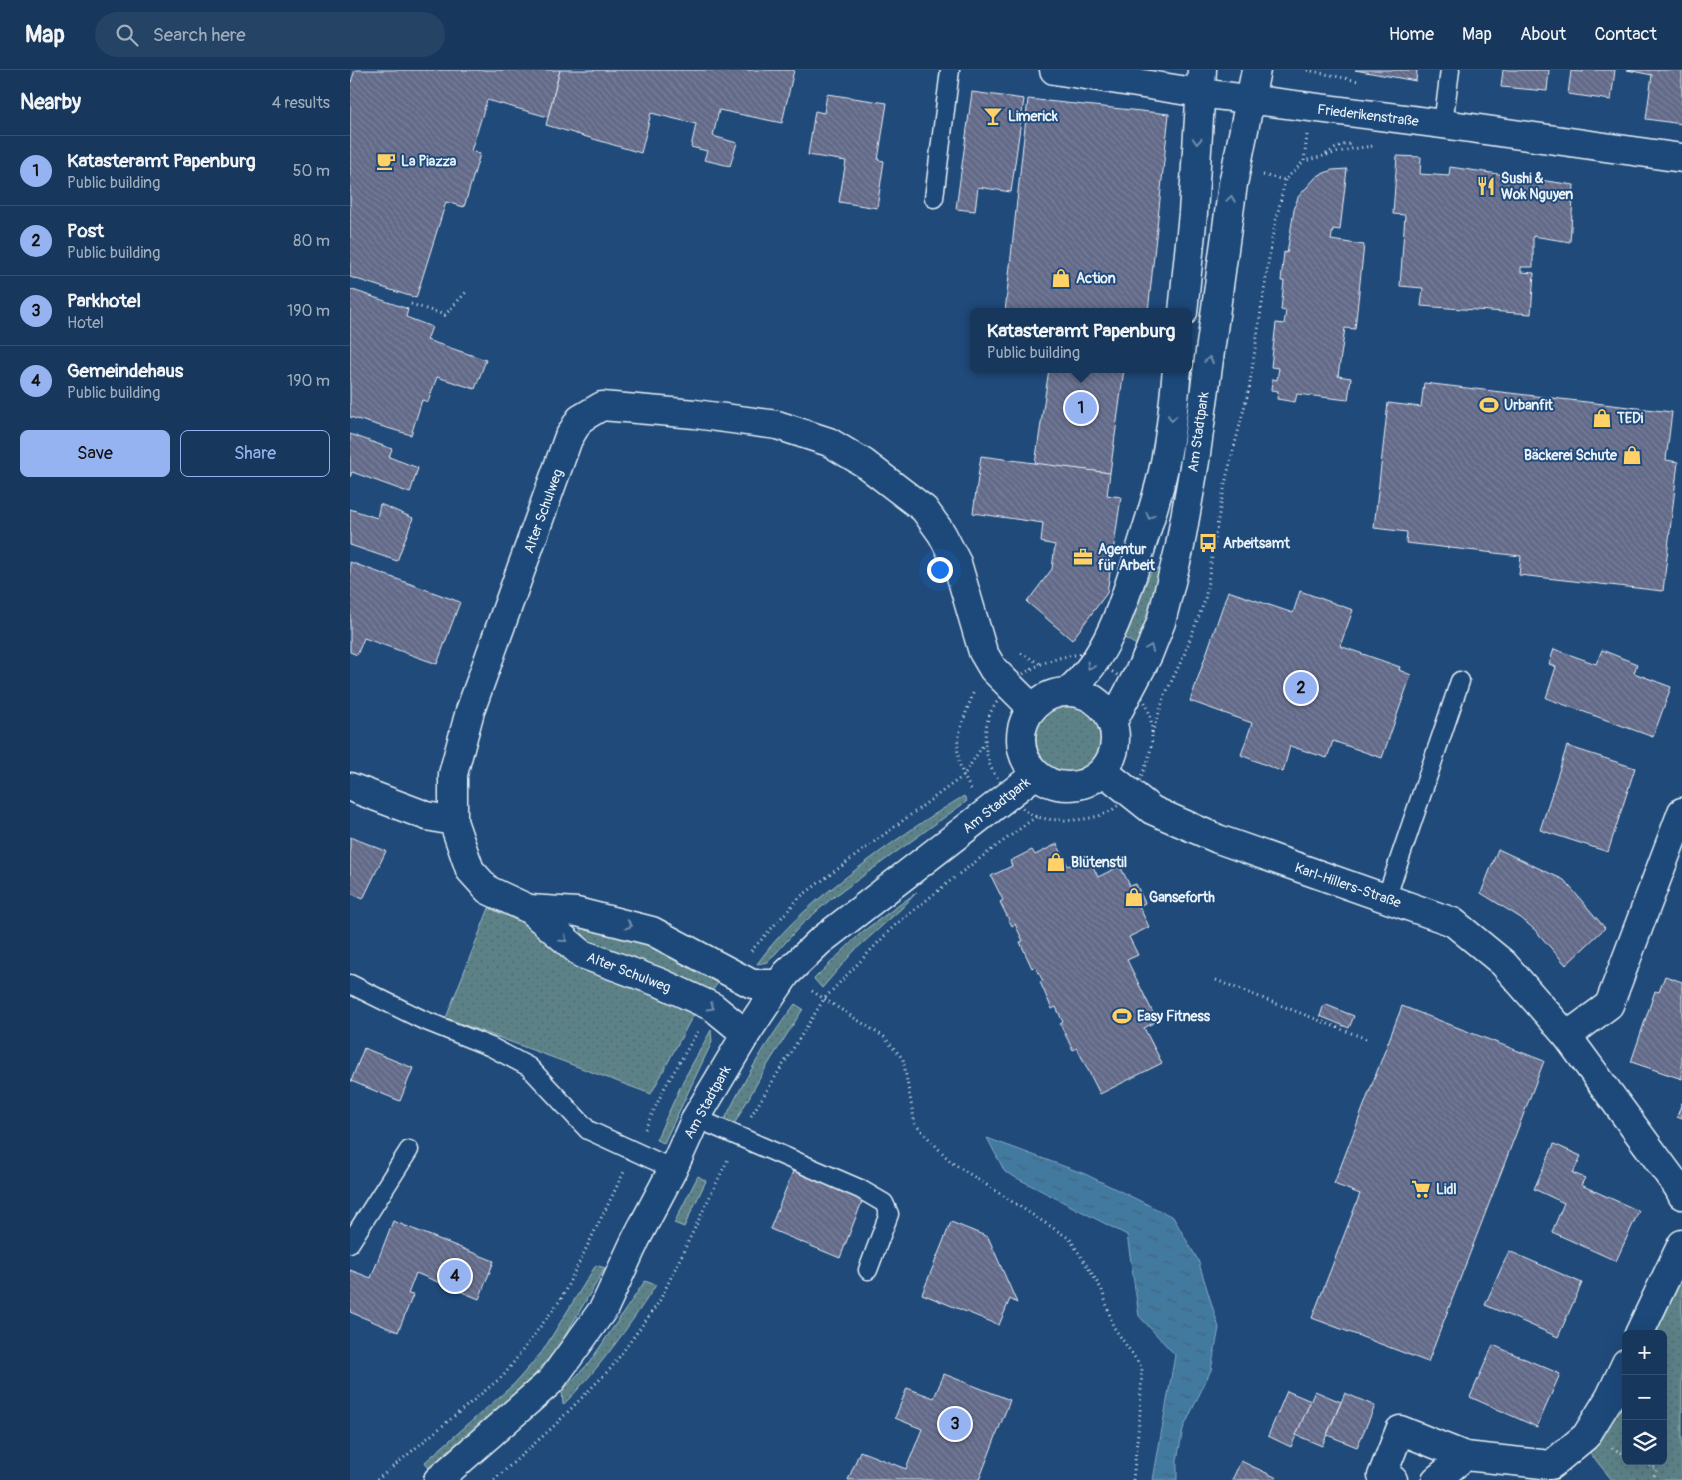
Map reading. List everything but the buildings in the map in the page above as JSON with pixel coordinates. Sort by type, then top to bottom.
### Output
[{"type":"street","name":"Friederikenstraße","points":[[1054,70],[1201,81],[1250,100],[1443,124],[1682,158]]},
{"type":"street","name":"Am Stadtpark","points":[[1112,723],[1148,655],[1161,622],[1180,546],[1195,461],[1233,184],[1256,70]]},
{"type":"street","points":[[1183,308],[1193,213],[1201,81]]},
{"type":"street","name":"Am Stadtpark","points":[[1068,691],[1082,680],[1108,637],[1124,603],[1164,470],[1173,420],[1177,373]]},
{"type":"street","name":"Alter Schulweg","points":[[746,1034],[713,1007],[661,983],[582,954],[529,909],[488,890],[470,870],[453,821],[453,774],[470,711],[568,439],[580,419],[602,406],[695,414],[777,426],[829,442],[864,463],[924,509],[942,534],[957,563],[983,652],[993,669],[1032,708]]},
{"type":"street","points":[[1068,691],[1082,694],[1095,700],[1106,710],[1115,736],[1115,748],[1110,761],[1103,771],[1091,781],[1077,786],[1062,786],[1048,782],[1036,774],[1026,763],[1022,749],[1021,735],[1024,721],[1032,708],[1042,699],[1054,693],[1068,691]]},
{"type":"street","name":"Karl-Hillers-Straße","points":[[1103,771],[1152,810],[1218,839],[1453,922],[1503,963],[1567,1036],[1682,1195]]},
{"type":"street","name":"Am Stadtpark","points":[[438,1480],[551,1381],[604,1308],[636,1239],[673,1169],[696,1118],[746,1034],[783,979],[819,942],[1036,774]]},
{"type":"street","points":[[350,787],[427,816],[453,821]]},
{"type":"street","points":[[1567,1036],[1609,1005],[1682,812]]},
{"type":"street","points":[[529,909],[577,912],[652,931],[752,984],[783,979]]},
{"type":"street","points":[[1641,1330],[1682,1244]]},
{"type":"street","points":[[1393,1480],[1382,1476],[1400,1430],[1465,1456],[1551,1464],[1586,1436],[1610,1396],[1622,1371]]},
{"type":"street","points":[[1436,1480],[1465,1456]]},
{"type":"lane","points":[[934,198],[950,70]]},
{"type":"lane","points":[[1443,124],[1450,70]]},
{"type":"lane","points":[[1386,899],[1460,681]]},
{"type":"lane","points":[[350,984],[421,1019],[491,1047],[529,1067],[588,1130],[673,1169]]},
{"type":"lane","points":[[696,1118],[860,1189],[884,1202],[889,1214],[868,1270]]},
{"type":"lane","points":[[350,1243],[409,1150]]},
{"type":"path","points":[[1307,70],[1313,72]]},
{"type":"path","points":[[1152,733],[1148,707],[1132,686],[1082,654],[1058,657],[1034,666],[1008,685],[990,713],[984,744],[989,766],[1009,794],[1029,813],[1046,819],[1072,820],[1100,815],[1116,808],[1130,792],[1143,772],[1150,754],[1152,733],[1165,694],[1184,655],[1205,600],[1223,491],[1250,389],[1272,239],[1285,180]]},
{"type":"path","points":[[411,304],[445,315],[468,290]]},
{"type":"path","points":[[783,979],[884,1037],[903,1059],[914,1124],[951,1162],[1070,1239],[1102,1290],[1113,1326],[1142,1368],[1140,1413],[1133,1480]]},
{"type":"path","points":[[1216,980],[1369,1040]]},
{"type":"path","points":[[1648,1465],[1657,1469],[1652,1480]]},
{"type":"green space","points":[[1153,568],[1165,573],[1140,647],[1121,636]]},
{"type":"green space","points":[[1070,705],[1083,708],[1094,715],[1101,726],[1104,739],[1101,752],[1094,763],[1083,770],[1070,773],[1057,770],[1046,763],[1039,752],[1036,739],[1039,726],[1046,715],[1057,708]]},
{"type":"green space","points":[[964,796],[967,801],[831,899],[801,925],[768,962],[757,964],[794,921],[821,897],[890,845]]},
{"type":"green space","points":[[917,892],[854,951],[822,988],[814,979],[862,932]]},
{"type":"green space","points":[[489,908],[534,928],[698,1009],[651,1094],[446,1018]]},
{"type":"green space","points":[[581,926],[644,939],[703,970],[718,983],[709,995],[592,947],[581,931]]},
{"type":"green space","points":[[795,1004],[803,1009],[765,1069],[732,1128],[723,1123],[756,1062]]},
{"type":"green space","points":[[711,1030],[712,1042],[664,1143],[656,1140],[683,1081]]},
{"type":"green space","points":[[698,1176],[706,1181],[684,1227],[674,1223]]},
{"type":"green space","points":[[596,1265],[605,1268],[559,1346],[531,1379],[430,1470],[425,1462],[514,1384],[542,1352]]},
{"type":"green space","points":[[1682,1267],[1682,1480],[1612,1480],[1590,1453],[1622,1396],[1622,1465],[1667,1465],[1667,1330],[1653,1330]]},
{"type":"green space","points":[[645,1281],[656,1285],[612,1348],[563,1405],[562,1391],[589,1363]]},
{"type":"water","points":[[987,1138],[1085,1174],[1173,1217],[1198,1260],[1219,1328],[1211,1370],[1183,1429],[1177,1460],[1177,1480],[1153,1480],[1175,1355],[1139,1316],[1127,1235],[1005,1172]]},
{"type":"place","name":"Limerick","points":[[993,116]]},
{"type":"place","name":"La Piazza","points":[[386,161]]},
{"type":"place","name":"Sushi & Wok Nguyen","points":[[1486,186]]},
{"type":"place","name":"Action","points":[[1061,278]]},
{"type":"place","name":"Urbanfit","points":[[1489,405]]},
{"type":"place","name":"Katasteramt Papenburg","points":[[1081,408]]},
{"type":"place","name":"TEDi","points":[[1602,418]]},
{"type":"place","name":"Bäckerei Schute","points":[[1632,455]]},
{"type":"place","name":"Arbeitsamt","points":[[1208,543]]},
{"type":"place","name":"Agentur für Arbeit","points":[[1083,557]]},
{"type":"place","name":"Post","points":[[1301,688]]},
{"type":"place","name":"Blütenstil","points":[[1056,862]]},
{"type":"place","name":"Ganseforth","points":[[1134,897]]},
{"type":"place","name":"Easy Fitness","points":[[1122,1016]]},
{"type":"place","name":"Lidl","points":[[1421,1189]]},
{"type":"place","name":"Gemeindehaus","points":[[455,1276]]},
{"type":"place","name":"Parkhotel","points":[[955,1424]]}]
